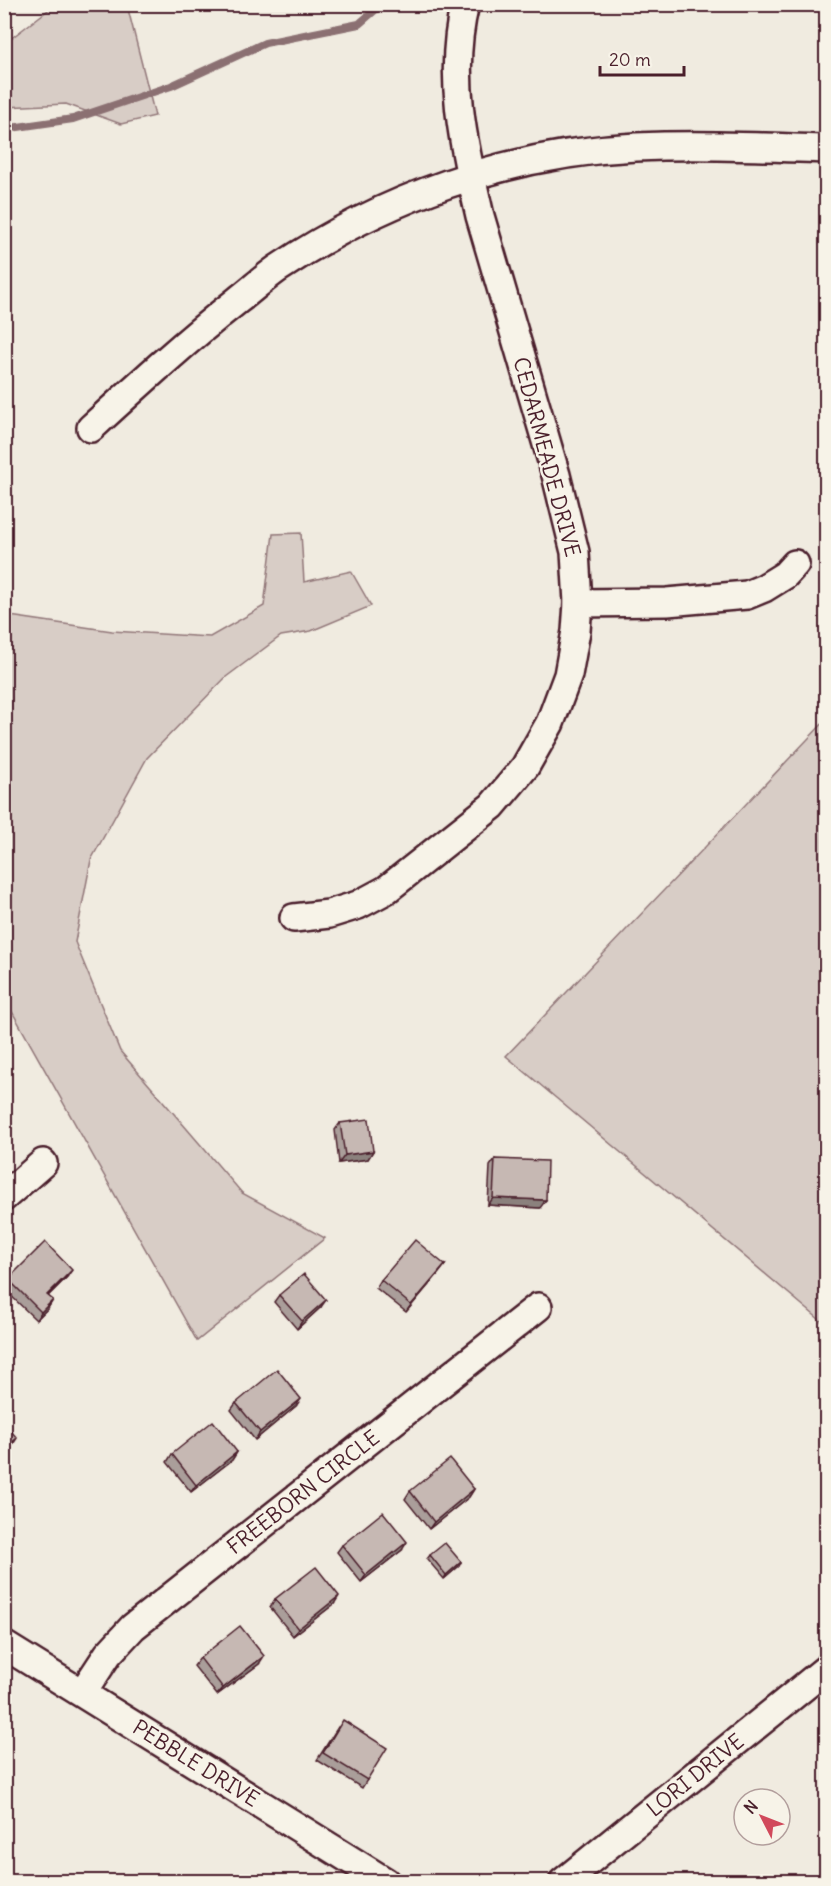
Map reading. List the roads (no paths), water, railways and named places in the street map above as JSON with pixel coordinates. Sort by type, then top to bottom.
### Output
[{"type":"street","name":"CEDARMEADE DRIVE","points":[[294,918],[329,914],[358,905],[386,890],[492,806],[525,767],[550,723],[568,675],[576,631],[578,603],[575,552],[559,486],[470,175],[458,101],[456,60],[465,4]]},
{"type":"street","points":[[91,428],[196,332],[276,270],[335,233],[409,198],[470,175],[566,154],[636,147],[826,149]]},
{"type":"street","points":[[578,603],[667,602],[747,595],[785,575],[795,564]]},
{"type":"street","points":[[4,1197],[43,1163]]},
{"type":"street","name":"FREEBORN CIRCLE","points":[[83,1692],[108,1654],[133,1627],[538,1307]]},
{"type":"street","name":"PEBBLE DRIVE","points":[[4,1645],[387,1881]]},
{"type":"street","name":"LORI DRIVE","points":[[562,1881],[826,1669]]},
{"type":"waterway","points":[[4,129],[73,119],[171,86],[265,43],[359,24],[382,4]]}]
